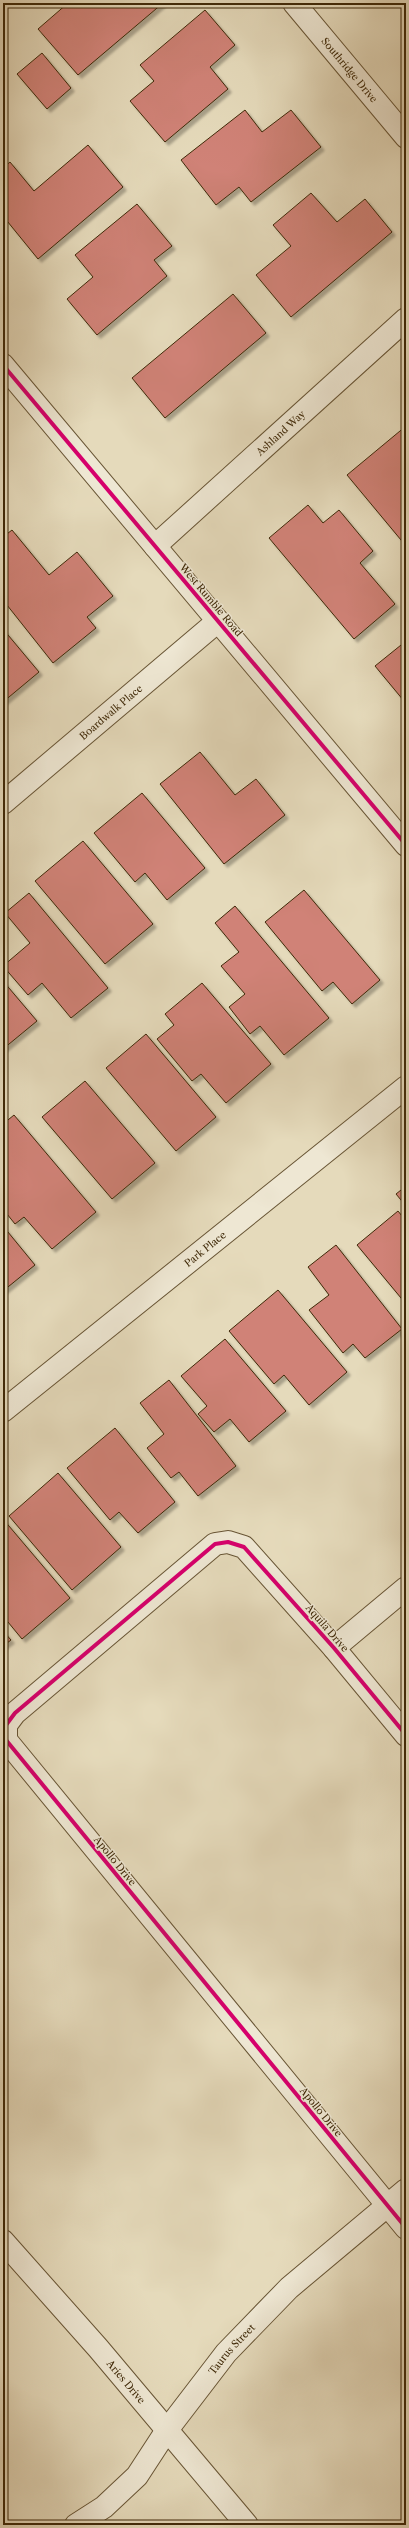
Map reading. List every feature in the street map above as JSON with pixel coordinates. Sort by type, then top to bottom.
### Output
[{"type":"street","name":"Southridge Drive","points":[[294,3],[406,137]]},
{"type":"street","name":"Ashland Way","points":[[155,546],[406,319]]},
{"type":"street","name":"West Rumble Road","points":[[3,365],[406,845]]},
{"type":"street","name":"Boardwalk Place","points":[[3,803],[218,621]]},
{"type":"street","name":"Park Place","points":[[3,1411],[406,1087]]},
{"type":"street","name":"Aquila Drive","points":[[228,1542],[244,1548],[334,1648],[406,1734]]},
{"type":"street","name":"Apollo Drive","points":[[228,1542],[215,1544],[14,1713],[6,1725],[6,1740],[406,2228]]},
{"type":"street","points":[[334,1648],[406,1588]]},
{"type":"street","name":"Taurus Street","points":[[76,2525],[104,2507],[137,2476],[167,2430],[226,2353],[289,2288],[406,2190]]},
{"type":"street","name":"Aries Drive","points":[[3,2240],[247,2525]]},
{"type":"building","points":[[68,3],[163,3],[78,75],[38,29]]},
{"type":"building","points":[[205,10],[235,45],[210,67],[228,89],[165,142],[130,101],[154,81],[140,65]]},
{"type":"building","points":[[42,53],[71,88],[47,109],[17,74]]},
{"type":"building","points":[[245,110],[262,132],[291,110],[321,147],[251,202],[239,187],[216,205],[181,160]]},
{"type":"building","points":[[88,145],[123,187],[38,259],[3,216],[3,168],[10,162],[34,191]]},
{"type":"building","points":[[311,193],[337,222],[365,199],[392,232],[291,317],[256,275],[291,246],[273,225]]},
{"type":"building","points":[[137,204],[172,246],[154,260],[167,276],[97,335],[67,299],[93,277],[75,255]]},
{"type":"building","points":[[233,294],[266,333],[165,418],[132,378]]},
{"type":"building","points":[[406,426],[406,546],[347,475]]},
{"type":"building","points":[[308,505],[323,523],[339,510],[373,551],[360,563],[395,604],[354,639],[269,538]]},
{"type":"building","points":[[12,530],[49,575],[77,552],[113,596],[87,617],[96,628],[53,663],[3,600],[3,537]]},
{"type":"building","points":[[3,629],[39,672],[3,702]]},
{"type":"building","points":[[406,641],[406,700],[404,701],[375,666]]},
{"type":"building","points":[[200,752],[235,795],[256,779],[285,815],[224,864],[160,784]]},
{"type":"building","points":[[142,793],[205,868],[167,900],[145,873],[135,882],[94,833]]},
{"type":"building","points":[[83,841],[153,924],[105,964],[35,881]]},
{"type":"building","points":[[304,890],[380,980],[352,1004],[333,982],[322,991],[265,922]]},
{"type":"building","points":[[29,893],[108,988],[71,1018],[42,983],[28,995],[3,966],[30,943],[5,913]]},
{"type":"building","points":[[235,906],[329,1018],[284,1055],[260,1026],[250,1034],[229,1007],[245,994],[221,966],[239,952],[215,923]]},
{"type":"building","points":[[3,981],[37,1021],[3,1049]]},
{"type":"building","points":[[202,983],[271,1064],[226,1103],[201,1074],[192,1081],[157,1039],[174,1025],[165,1014]]},
{"type":"building","points":[[146,1034],[216,1117],[176,1151],[106,1068]]},
{"type":"building","points":[[85,1081],[155,1163],[112,1199],[42,1117]]},
{"type":"building","points":[[14,1115],[96,1212],[52,1249],[24,1217],[15,1224],[3,1209],[3,1183],[6,1181],[3,1177],[3,1124]]},
{"type":"building","points":[[406,1186],[406,1206],[396,1194]]},
{"type":"building","points":[[398,1211],[406,1221],[406,1304],[357,1245]]},
{"type":"building","points":[[3,1226],[35,1265],[3,1291]]},
{"type":"building","points":[[336,1245],[402,1329],[365,1358],[353,1344],[343,1353],[309,1310],[329,1295],[308,1267]]},
{"type":"building","points":[[278,1290],[347,1372],[309,1405],[284,1375],[274,1384],[229,1331]]},
{"type":"building","points":[[225,1339],[286,1411],[249,1442],[230,1419],[214,1432],[198,1414],[207,1406],[181,1376]]},
{"type":"building","points":[[169,1380],[236,1466],[198,1496],[179,1472],[171,1478],[147,1448],[164,1434],[140,1403]]},
{"type":"building","points":[[115,1428],[175,1502],[138,1533],[119,1512],[110,1520],[67,1468]]},
{"type":"building","points":[[58,1473],[121,1547],[72,1590],[9,1516]]},
{"type":"building","points":[[3,1519],[70,1598],[22,1639],[3,1616]]},
{"type":"building","points":[[3,1631],[11,1640],[3,1646]]},
{"type":"cycle path","points":[[3,365],[406,845]]},
{"type":"cycle path","points":[[406,1735],[334,1648],[244,1547],[228,1542],[215,1544],[15,1713],[6,1725],[6,1740],[406,2228]]}]
